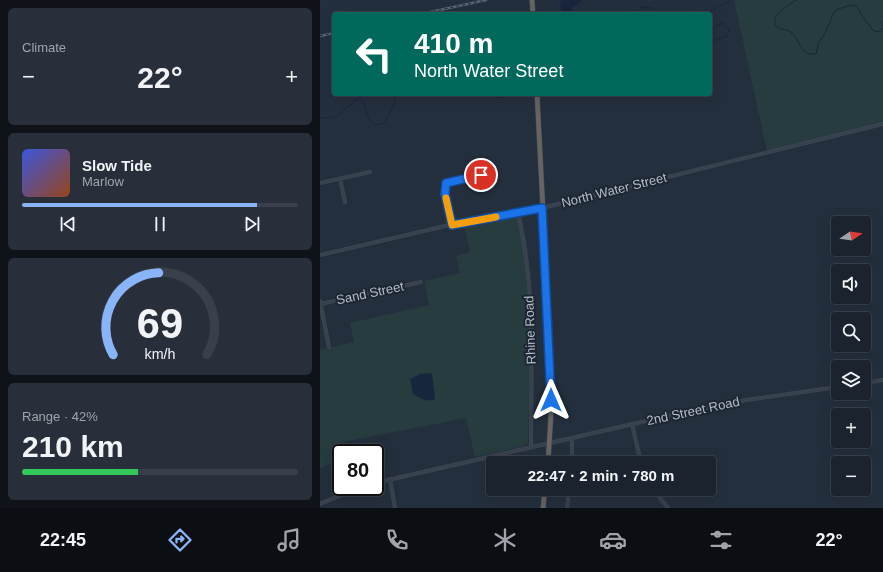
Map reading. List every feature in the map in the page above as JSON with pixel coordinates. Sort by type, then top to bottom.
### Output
[{"type":"highway","points":[[532,0],[533,12]]},
{"type":"highway","points":[[537,96],[551,365],[548,456]]},
{"type":"highway","points":[[543,508],[544,496]]},
{"type":"street","name":"North Water Street","points":[[320,255],[452,225],[542,208],[883,124]]},
{"type":"street","points":[[320,183],[370,172]]},
{"type":"street","points":[[452,225],[445,194],[446,183],[496,172]]},
{"type":"street","points":[[340,179],[345,202]]},
{"type":"street","name":"Rhine Road","points":[[518,213],[525,248],[530,317],[531,447]]},
{"type":"street","name":"Sand Street","points":[[320,303],[421,282]]},
{"type":"street","points":[[320,303],[329,347]]},
{"type":"street","points":[[871,382],[883,380]]},
{"type":"street","name":"2nd Street Road","points":[[384,481],[722,404],[831,388]]},
{"type":"street","points":[[632,424],[639,456]]},
{"type":"street","points":[[572,438],[572,456]]},
{"type":"street","points":[[390,479],[395,508]]},
{"type":"street","points":[[320,504],[339,496]]},
{"type":"street","points":[[567,508],[568,496]]},
{"type":"street","points":[[659,496],[668,508]]},
{"type":"green space","points":[[734,0],[883,0],[883,122],[767,151]]},
{"type":"green space","points":[[516,215],[521,228],[528,308],[530,373],[528,443],[521,447],[475,457],[466,418],[332,444],[332,463],[320,468],[320,350],[354,342],[350,323],[429,305],[424,281],[460,273],[456,256],[470,252],[464,224]]},
{"type":"water","points":[[561,0],[583,0],[572,8],[571,12],[562,12],[560,6]]},
{"type":"water","points":[[432,373],[435,399],[426,400],[413,394],[410,379],[420,374]]},
{"type":"waterway","points":[[707,12],[730,0]]},
{"type":"waterway","points":[[796,0],[782,10],[775,18],[775,24],[779,28],[792,33],[803,50],[807,53],[816,54],[819,42],[824,35],[834,12],[838,9],[852,5],[857,6],[862,16],[874,31],[880,32],[883,28]]},
{"type":"waterway","points":[[638,12],[642,7],[652,8],[655,12]]},
{"type":"waterway","points":[[883,21],[883,27]]},
{"type":"waterway","points":[[712,28],[723,23],[729,30],[727,36],[712,41]]},
{"type":"waterway","points":[[320,119],[337,116],[360,97],[368,117],[374,125],[384,123],[396,96]]},
{"type":"waterway","points":[[492,96],[499,98],[506,96]]},
{"type":"railway","points":[[430,12],[486,0]]},
{"type":"railway","points":[[320,36],[332,33]]},
{"type":"slow traffic","points":[[446,198],[452,225],[496,217]]},
{"type":"route","points":[[481,175],[446,183],[445,194],[452,225],[542,208],[551,365],[551,400]]}]
